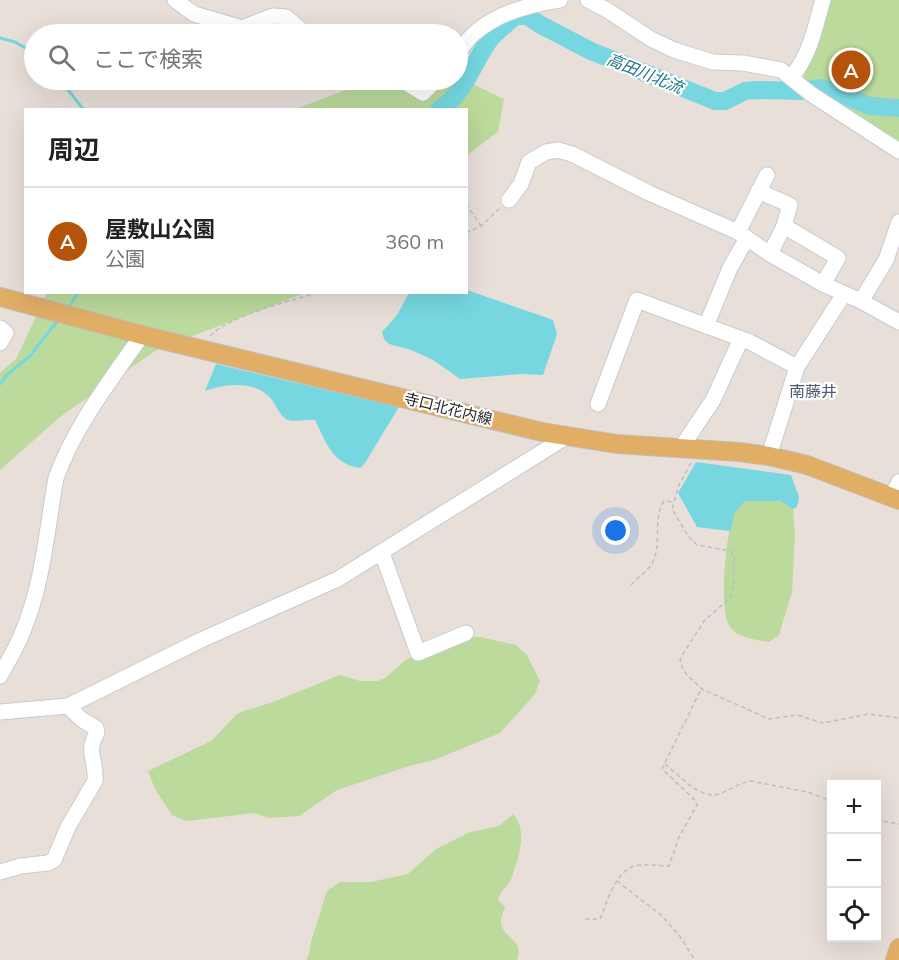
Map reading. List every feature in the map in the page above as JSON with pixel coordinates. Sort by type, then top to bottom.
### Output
[{"type":"main road","name":"寺口北花内線","points":[[0,297],[103,325],[566,437],[617,444],[769,456],[807,465],[896,493]]},
{"type":"main road","points":[[895,960],[899,948]]},
{"type":"street","points":[[175,0],[194,14],[228,24]]},
{"type":"street","points":[[468,41],[490,22],[520,9],[560,0]]},
{"type":"street","points":[[588,0],[651,39],[674,50],[712,62],[744,63],[781,70],[801,86],[899,151]]},
{"type":"street","points":[[801,86],[801,66],[823,0]]},
{"type":"street","points":[[252,24],[273,16],[286,17],[294,24]]},
{"type":"street","points":[[509,200],[521,184],[529,162],[546,152],[558,150],[572,154],[649,193],[742,235],[823,284],[899,322]]},
{"type":"street","points":[[706,326],[758,190],[767,175]]},
{"type":"street","points":[[758,190],[790,205],[784,226],[770,254]]},
{"type":"street","points":[[861,301],[886,260],[899,222]]},
{"type":"street","points":[[784,226],[838,258],[823,284]]},
{"type":"street","points":[[769,456],[797,367],[844,294]]},
{"type":"street","points":[[598,404],[637,300],[741,339],[797,367]]},
{"type":"street","points":[[0,328],[6,333],[0,343]]},
{"type":"street","points":[[0,676],[23,631],[33,601],[56,478],[61,465],[75,435],[142,334]]},
{"type":"street","points":[[681,448],[713,400],[741,339]]},
{"type":"street","points":[[0,712],[68,706],[201,640],[338,579],[566,437]]},
{"type":"street","points":[[382,553],[418,653],[466,633]]},
{"type":"street","points":[[0,872],[54,860],[68,826],[94,781],[96,773],[91,751],[92,740],[97,733],[96,728],[81,719],[68,706]]},
{"type":"path","points":[[801,86],[815,82],[880,100],[899,101]]},
{"type":"path","points":[[468,232],[481,226],[509,200]]},
{"type":"path","points":[[468,207],[481,226]]},
{"type":"path","points":[[199,348],[216,331],[246,316],[314,294]]},
{"type":"path","points":[[700,449],[679,485],[672,509],[692,541],[703,547],[729,549],[734,556],[734,585],[730,598],[704,621],[681,660],[687,675],[702,689],[769,719],[797,715],[823,723],[868,714],[899,718]]},
{"type":"path","points":[[631,585],[651,564],[654,556],[658,509],[664,501],[674,502]]},
{"type":"path","points":[[585,919],[600,919],[617,881],[626,870],[641,864],[669,866],[679,837],[696,809],[696,801],[662,769],[702,689]]},
{"type":"path","points":[[665,763],[696,789],[711,795],[751,781],[807,792],[827,800]]},
{"type":"path","points":[[881,821],[899,824]]},
{"type":"path","points":[[617,881],[670,924],[695,960]]},
{"type":"green space","points":[[827,0],[899,0],[899,146],[804,82],[805,65]]},
{"type":"green space","points":[[468,82],[504,99],[498,132],[468,154],[468,108],[298,108],[346,90],[468,90]]},
{"type":"green space","points":[[47,294],[302,294],[158,349],[61,416],[0,470],[0,373],[16,359]]},
{"type":"green space","points":[[745,501],[780,501],[793,509],[795,534],[792,592],[779,635],[769,642],[738,634],[730,627],[726,618],[724,588],[726,552],[735,512]]},
{"type":"green space","points":[[480,637],[516,645],[527,655],[540,681],[535,694],[500,733],[434,760],[337,790],[299,816],[269,818],[255,813],[186,821],[172,815],[155,789],[148,771],[211,741],[237,714],[340,675],[360,681],[377,681],[385,678],[407,659],[450,638]]},
{"type":"green space","points":[[513,814],[520,829],[521,846],[511,879],[498,900],[505,907],[501,919],[502,927],[518,947],[517,960],[306,960],[327,891],[340,882],[371,882],[408,874],[436,849],[470,832],[499,826]]},
{"type":"water","points":[[468,290],[553,320],[557,334],[543,375],[521,374],[460,379],[433,360],[411,350],[389,344],[384,339],[382,332],[397,315],[408,294],[468,294]]},
{"type":"water","points":[[216,364],[399,407],[365,463],[360,468],[350,466],[331,451],[315,420],[286,419],[272,400],[258,389],[231,385],[205,391]]},
{"type":"water","points":[[696,462],[791,475],[799,497],[797,507],[793,509],[780,501],[745,501],[735,512],[730,531],[697,527],[678,493]]},
{"type":"waterway","name":"高田川北流","points":[[468,76],[482,51],[497,32],[515,16],[528,16],[591,51],[715,101],[725,101],[745,91],[801,91],[820,88],[831,90],[870,106],[899,108]]},
{"type":"waterway","points":[[0,38],[24,47]]},
{"type":"waterway","points":[[68,90],[82,108]]},
{"type":"waterway","name":"高田川北流","points":[[442,108],[460,90]]},
{"type":"waterway","points":[[67,309],[78,294]]},
{"type":"waterway","points":[[0,384],[7,375],[30,356],[59,319]]},
{"type":"place","name":"屋敷山公園","points":[[851,70]]},
{"type":"district","name":"南藤井","points":[[813,391]]}]
